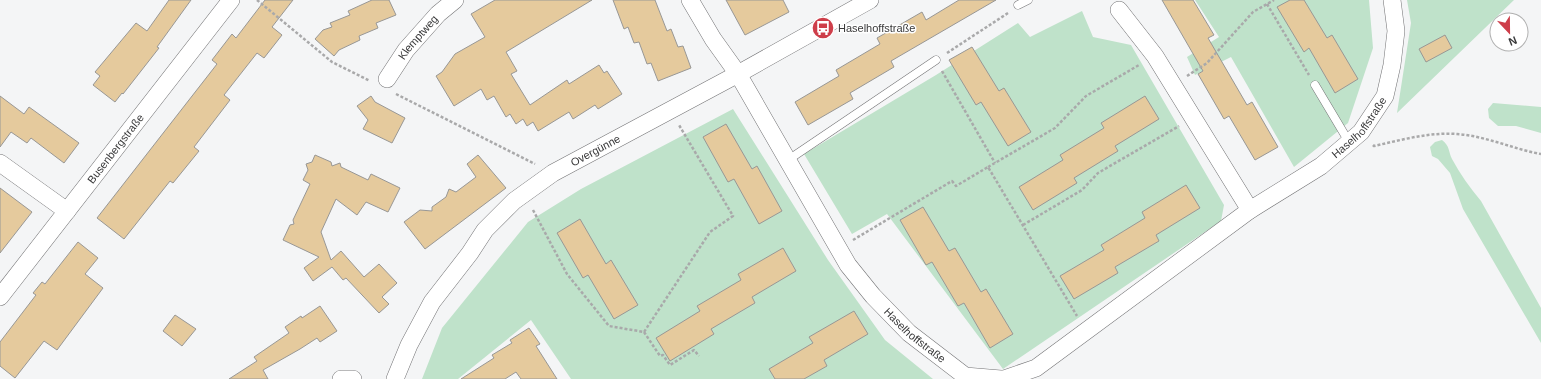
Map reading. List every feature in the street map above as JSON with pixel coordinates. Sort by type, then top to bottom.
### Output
[{"type":"street","name":"Busenbergstraße","points":[[0,296],[231,0]]},
{"type":"street","name":"Klemptweg","points":[[386,85],[406,50],[438,14],[455,0]]},
{"type":"street","name":"Haselhoffstraße","points":[[690,0],[713,39],[738,74],[848,265],[873,296],[909,333],[965,376],[1003,379],[1036,368],[1087,332],[1250,210],[1320,166],[1355,137],[1385,96],[1392,65],[1396,31],[1392,0]]},
{"type":"street","name":"Overgünne","points":[[395,379],[409,345],[432,302],[470,253],[485,230],[524,193],[553,173],[738,74],[870,0]]},
{"type":"street","points":[[1118,5],[1156,56],[1250,210]]},
{"type":"street","points":[[0,163],[67,211]]},
{"type":"street","points":[[341,379],[353,379]]},
{"type":"lane","points":[[1018,6],[1028,0]]},
{"type":"lane","points":[[788,160],[936,60]]},
{"type":"lane","points":[[1315,85],[1355,137]]},
{"type":"path","points":[[257,0],[332,62],[386,85],[553,173]]},
{"type":"path","points":[[1174,85],[1208,63],[1253,12],[1274,0]]},
{"type":"path","points":[[1267,4],[1315,85]]},
{"type":"path","points":[[995,163],[936,60],[1007,13]]},
{"type":"path","points":[[839,248],[952,180],[956,186],[1055,128],[1086,96],[1156,56]]},
{"type":"path","points":[[644,332],[710,232],[733,216],[670,110]]},
{"type":"path","points":[[1023,225],[1082,190],[1098,172],[1193,118]]},
{"type":"path","points":[[1355,137],[1374,146],[1424,136],[1456,134],[1480,138],[1541,154]]},
{"type":"path","points":[[988,167],[1087,332]]},
{"type":"path","points":[[524,193],[550,238],[568,274],[609,326],[644,332],[660,356],[663,355],[670,364],[694,350],[699,356]]},
{"type":"green space","points":[[1195,0],[1369,0],[1373,48],[1348,123],[1294,167],[1231,57],[1195,75],[1187,57],[1219,37]]},
{"type":"green space","points":[[1407,0],[1514,0],[1502,12],[1489,12],[1489,24],[1397,113],[1411,23]]},
{"type":"green space","points":[[1082,11],[1093,37],[1131,45],[1224,205],[1221,221],[1003,369],[887,214],[852,234],[804,154],[936,75],[1018,23],[1030,37]]},
{"type":"green space","points":[[1493,103],[1541,107],[1541,133],[1516,126],[1498,126],[1489,118],[1488,109]]},
{"type":"green space","points":[[733,109],[828,260],[885,340],[933,379],[571,379],[531,320],[458,379],[422,379],[442,328],[528,222],[581,189]]},
{"type":"green space","points":[[1442,140],[1448,147],[1452,159],[1469,186],[1481,201],[1541,308],[1541,343],[1463,209],[1450,173],[1438,159],[1432,156],[1430,147],[1435,142]]},
{"type":"building","points":[[169,0],[191,0],[157,47],[159,48],[115,102],[93,85],[100,76],[95,72],[136,23],[147,31]]},
{"type":"building","points":[[265,0],[293,0],[272,27],[282,35],[264,58],[257,53],[224,95],[230,100],[194,147],[199,151],[173,183],[170,181],[124,239],[97,218],[217,64],[212,60],[232,34],[236,38]]},
{"type":"building","points":[[372,0],[389,0],[396,15],[376,23],[378,28],[359,36],[360,40],[339,50],[334,56],[315,39],[323,30],[332,27],[330,23],[350,15],[348,11]]},
{"type":"building","points":[[495,0],[592,0],[506,52],[517,71],[511,74],[530,105],[567,80],[569,84],[599,65],[604,73],[607,71],[622,94],[598,109],[595,105],[573,119],[569,112],[538,131],[533,122],[527,126],[523,119],[516,124],[510,114],[506,117],[494,96],[487,100],[481,89],[454,106],[436,76],[442,72],[455,54],[485,37],[471,14]]},
{"type":"building","points":[[613,0],[655,0],[667,31],[671,29],[678,47],[683,46],[691,68],[658,81],[651,63],[647,64],[639,42],[634,43],[628,27],[624,29]]},
{"type":"building","points":[[726,0],[783,0],[789,12],[745,35]]},
{"type":"building","points":[[959,0],[996,0],[891,61],[894,67],[850,93],[853,99],[808,125],[795,102],[839,76],[836,70],[880,44],[877,38],[922,12],[926,20]]},
{"type":"building","points":[[1162,0],[1193,0],[1214,35],[1208,38],[1247,105],[1252,102],[1278,147],[1255,160],[1229,116],[1224,119],[1198,74],[1203,71]]},
{"type":"building","points":[[1290,0],[1304,0],[1327,38],[1332,35],[1358,79],[1335,93],[1309,48],[1304,52],[1277,7]]},
{"type":"building","points":[[1445,35],[1452,48],[1426,62],[1419,49]]},
{"type":"building","points":[[972,47],[999,91],[1004,88],[1031,132],[1008,146],[981,102],[976,105],[949,60]]},
{"type":"building","points":[[0,96],[24,114],[29,107],[79,143],[64,163],[31,138],[27,143],[11,132],[0,147]]},
{"type":"building","points":[[371,96],[375,102],[405,118],[392,143],[363,129],[368,120],[357,106]]},
{"type":"building","points":[[1145,96],[1159,119],[1115,146],[1118,151],[1074,178],[1077,183],[1033,210],[1019,187],[1063,160],[1060,155],[1104,128],[1101,123]]},
{"type":"building","points":[[726,124],[752,169],[757,166],[782,211],[759,224],[734,179],[728,182],[703,137]]},
{"type":"building","points":[[315,155],[331,162],[332,166],[340,163],[341,167],[368,180],[371,174],[400,188],[388,212],[366,202],[357,215],[336,199],[321,232],[331,260],[341,251],[364,277],[379,264],[397,283],[382,297],[389,304],[379,313],[346,278],[343,280],[332,267],[313,281],[304,268],[319,257],[283,240],[290,225],[294,224],[293,220],[310,184],[303,180],[308,170],[306,164],[312,162]]},
{"type":"building","points":[[478,155],[506,188],[425,249],[404,222],[420,210],[432,211],[432,207],[446,197],[449,189],[456,192],[476,177],[467,164]]},
{"type":"building","points":[[1186,185],[1200,208],[1156,235],[1159,241],[1115,267],[1118,273],[1074,299],[1060,276],[1104,250],[1101,245],[1145,218],[1142,212]]},
{"type":"building","points":[[0,188],[32,212],[0,253]]},
{"type":"building","points":[[923,207],[949,251],[955,248],[981,292],[986,289],[1013,334],[990,348],[964,303],[958,306],[932,262],[926,265],[900,220]]},
{"type":"building","points":[[580,219],[606,264],[611,260],[638,305],[614,319],[588,275],[583,278],[557,233]]},
{"type":"building","points":[[78,242],[98,258],[85,274],[103,288],[57,350],[44,341],[15,378],[0,366],[0,342],[36,295],[33,293],[42,282],[45,284]]},
{"type":"building","points":[[783,248],[796,271],[752,297],[755,303],[711,329],[714,334],[670,361],[656,338],[700,311],[697,306],[741,280],[738,274]]},
{"type":"building","points":[[320,306],[337,331],[320,342],[317,338],[263,370],[268,379],[229,379],[257,361],[254,357],[289,333],[285,327],[301,316],[302,318]]},
{"type":"building","points":[[854,311],[868,334],[824,360],[827,366],[804,379],[775,379],[769,369],[813,343],[809,337]]},
{"type":"building","points":[[175,315],[196,329],[182,346],[163,331]]},
{"type":"building","points":[[529,328],[540,344],[536,346],[557,379],[521,379],[516,372],[505,379],[461,379],[494,358],[492,355],[512,343],[510,340]]},
{"type":"place","name":"Haselhoffstraße","points":[[823,28]]}]
